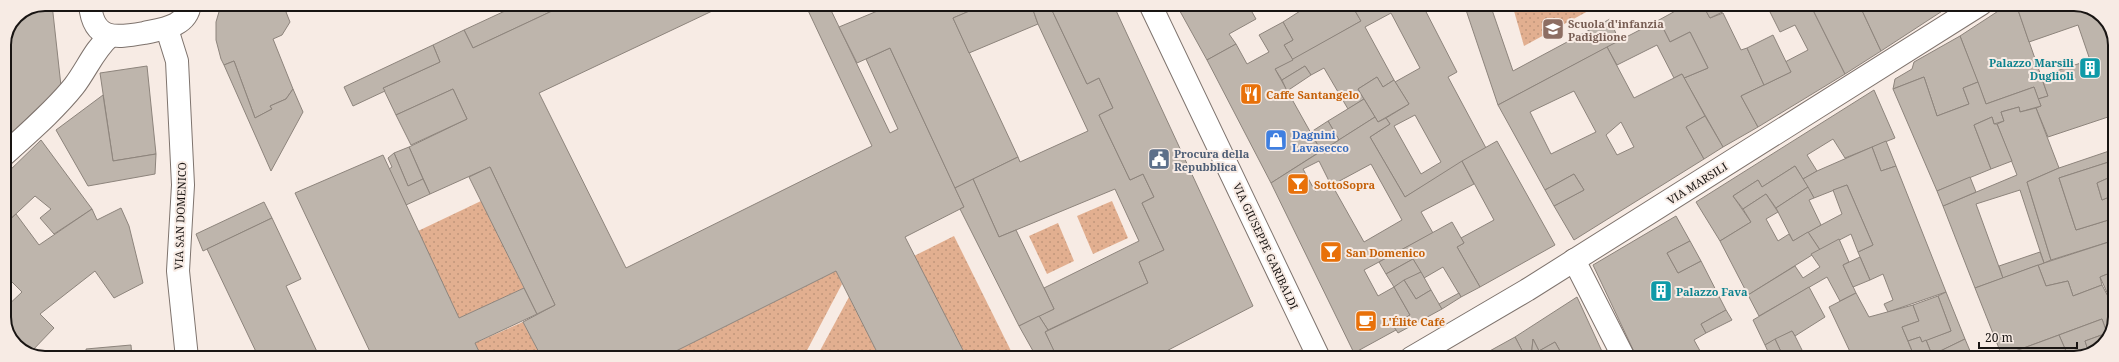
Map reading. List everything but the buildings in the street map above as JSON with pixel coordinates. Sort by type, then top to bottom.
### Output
[{"type":"street","points":[[91,11],[95,23],[102,32],[110,36],[120,37],[167,28],[185,16],[187,11]]},
{"type":"street","name":"VIA GIUSEPPE GARIBALDI","points":[[1153,11],[1316,351]]},
{"type":"street","name":"VIA MARSILI","points":[[1423,351],[1527,290],[1970,11]]},
{"type":"street","name":"VIA SAN DOMENICO","points":[[167,28],[177,61],[183,185],[178,271],[186,351]]},
{"type":"street","points":[[11,148],[63,99],[84,72],[94,54],[110,36]]},
{"type":"street","points":[[1574,260],[1620,351]]},
{"type":"shaded area","points":[[1514,11],[1588,11],[1524,46]]},
{"type":"shaded area","points":[[481,201],[524,288],[459,318],[418,231]]},
{"type":"shaded area","points":[[1112,201],[1128,238],[1093,254],[1077,216]]},
{"type":"shaded area","points":[[1058,223],[1074,261],[1047,274],[1029,236]]},
{"type":"shaded area","points":[[954,236],[1011,351],[963,351],[914,256]]},
{"type":"shaded area","points":[[836,271],[842,284],[807,351],[676,351]]},
{"type":"shaded area","points":[[849,297],[876,351],[820,351]]},
{"type":"shaded area","points":[[523,322],[538,351],[479,351],[475,343]]},
{"type":"place","name":"Scuola d'infanzia Padiglione","points":[[1553,29]]},
{"type":"place","name":"Palazzo Marsili Duglioli","points":[[2090,68]]},
{"type":"place","name":"Caffe Santangelo","points":[[1251,94]]},
{"type":"place","name":"Dagnini Lavasecco","points":[[1276,140]]},
{"type":"place","name":"Procura della Repubblica","points":[[1159,159]]},
{"type":"place","name":"SottoSopra","points":[[1298,184]]},
{"type":"place","name":"San Domenico","points":[[1331,252]]},
{"type":"place","name":"Palazzo Fava","points":[[1661,291]]},
{"type":"place","name":"L'Élite Café","points":[[1366,321]]}]
